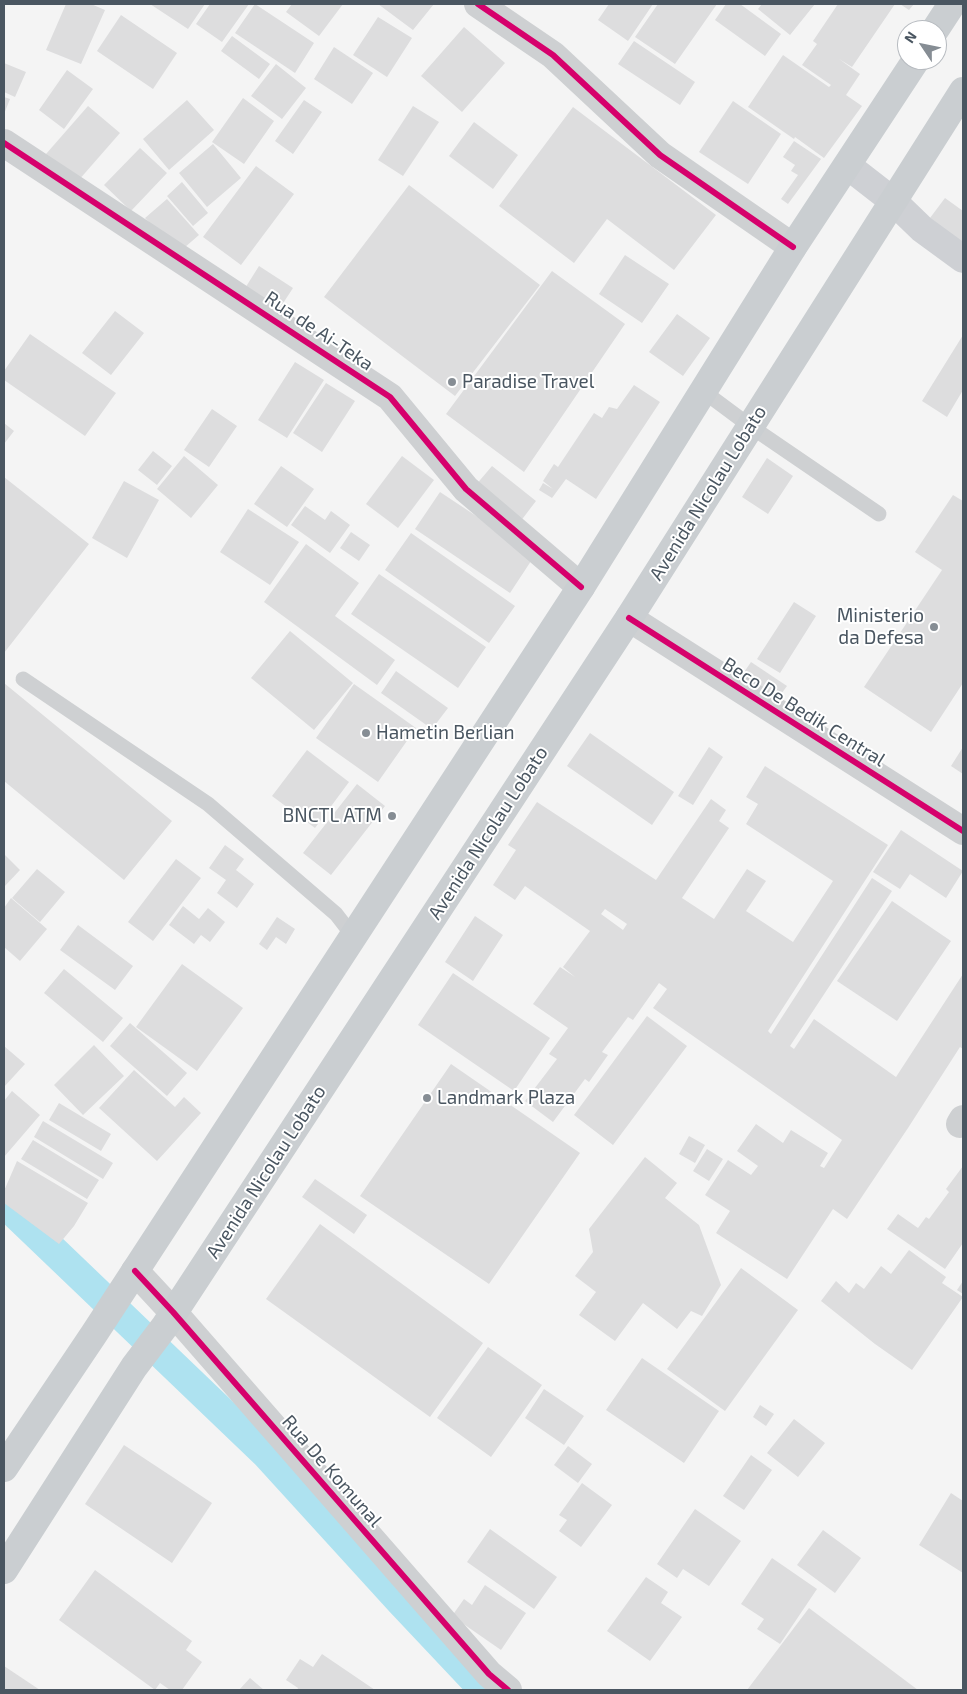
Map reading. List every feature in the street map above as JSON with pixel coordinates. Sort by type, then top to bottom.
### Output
[{"type":"main road","points":[[942,20],[952,4]]},
{"type":"main road","points":[[4,1468],[94,1334],[581,587],[793,247],[910,70]]},
{"type":"main road","name":"Avenida Nicolau Lobato","points":[[4,1570],[134,1367],[169,1319],[629,618],[963,91]]},
{"type":"street","points":[[478,4],[553,55],[660,155],[793,247]]},
{"type":"street","name":"Rua de Ai-Teka","points":[[4,143],[390,397],[466,489],[581,587]]},
{"type":"street","points":[[848,166],[893,201],[922,229],[963,259]]},
{"type":"street","name":"Beco De Bedik Central","points":[[629,618],[963,831]]},
{"type":"street","name":"Rua De Komunal","points":[[135,1271],[169,1319],[489,1674],[508,1690]]},
{"type":"lane","points":[[703,391],[750,426],[879,514]]},
{"type":"lane","points":[[23,679],[208,804],[336,914],[353,936]]},
{"type":"building","points":[[66,4],[91,4],[105,10],[81,64],[46,50]]},
{"type":"building","points":[[150,4],[205,4],[188,29]]},
{"type":"building","points":[[210,4],[249,4],[222,42],[196,24]]},
{"type":"building","points":[[255,4],[314,43],[295,73],[235,33]]},
{"type":"building","points":[[292,4],[343,4],[319,36],[286,12]]},
{"type":"building","points":[[378,4],[434,4],[413,30]]},
{"type":"building","points":[[609,4],[653,4],[628,41],[598,20]]},
{"type":"building","points":[[658,4],[717,4],[675,64],[635,37]]},
{"type":"building","points":[[726,4],[740,4],[781,34],[765,56],[715,20]]},
{"type":"building","points":[[762,4],[815,4],[790,35],[758,9]]},
{"type":"building","points":[[838,4],[895,4],[852,67],[839,59],[860,74],[846,95],[862,106],[824,158],[748,107],[783,55],[829,87],[831,85],[802,65],[817,44],[813,41]]},
{"type":"building","points":[[900,4],[914,4],[909,10]]},
{"type":"building","points":[[121,15],[177,53],[153,89],[97,51]]},
{"type":"building","points":[[378,17],[412,38],[387,77],[353,55]]},
{"type":"building","points":[[464,27],[505,63],[462,112],[421,76]]},
{"type":"building","points":[[232,36],[270,64],[259,79],[221,51]]},
{"type":"building","points":[[634,41],[695,82],[680,105],[618,64]]},
{"type":"building","points":[[334,47],[373,73],[352,104],[314,79]]},
{"type":"building","points":[[4,63],[26,72],[15,97],[4,92]]},
{"type":"building","points":[[276,64],[306,88],[282,119],[251,96]]},
{"type":"building","points":[[67,70],[93,89],[64,129],[39,110]]},
{"type":"building","points":[[4,97],[10,99],[4,114]]},
{"type":"building","points":[[243,98],[274,121],[244,164],[212,142]]},
{"type":"building","points":[[187,100],[214,130],[169,170],[143,139]]},
{"type":"building","points":[[304,100],[322,112],[293,154],[275,141]]},
{"type":"building","points":[[733,101],[781,134],[748,184],[699,152]]},
{"type":"building","points":[[88,106],[120,133],[78,181],[46,154]]},
{"type":"building","points":[[413,106],[439,122],[403,176],[378,160]]},
{"type":"building","points":[[573,107],[716,215],[674,270],[607,219],[574,263],[499,206]]},
{"type":"building","points":[[474,122],[518,155],[493,189],[449,156]]},
{"type":"building","points":[[794,141],[821,159],[788,204],[781,199],[798,175],[791,171],[795,165],[783,157]]},
{"type":"building","points":[[213,144],[241,178],[207,207],[179,173]]},
{"type":"building","points":[[140,148],[167,173],[131,211],[104,185]]},
{"type":"building","points":[[256,166],[294,194],[241,265],[203,237]]},
{"type":"building","points":[[182,182],[208,213],[193,226],[167,196]]},
{"type":"building","points":[[409,185],[540,285],[455,396],[324,297]]},
{"type":"building","points":[[945,198],[963,211],[963,254],[924,226]]},
{"type":"building","points":[[167,199],[199,235],[177,254],[145,218]]},
{"type":"building","points":[[625,255],[669,284],[642,323],[599,294]]},
{"type":"building","points":[[259,266],[293,288],[276,314],[242,293]]},
{"type":"building","points":[[552,271],[625,324],[524,472],[446,414]]},
{"type":"building","points":[[115,311],[144,333],[111,375],[82,353]]},
{"type":"building","points":[[677,314],[710,338],[683,376],[649,352]]},
{"type":"building","points":[[30,334],[116,393],[85,436],[4,380],[4,371]]},
{"type":"building","points":[[963,335],[963,390],[947,417],[922,401]]},
{"type":"building","points":[[295,362],[324,380],[287,438],[258,420]]},
{"type":"building","points":[[326,383],[355,401],[322,452],[293,433]]},
{"type":"building","points":[[634,385],[660,402],[596,499],[566,479],[552,498],[539,490],[543,483],[553,489],[543,481],[554,464],[558,467],[594,413],[602,418],[609,407],[617,409]]},
{"type":"building","points":[[212,409],[237,426],[209,467],[184,450]]},
{"type":"building","points":[[4,423],[14,431],[4,444]]},
{"type":"building","points":[[153,451],[172,466],[157,485],[138,470]]},
{"type":"building","points":[[184,456],[218,485],[191,518],[157,489]]},
{"type":"building","points":[[402,456],[434,480],[398,528],[366,504]]},
{"type":"building","points":[[767,458],[793,476],[768,514],[742,497]]},
{"type":"building","points":[[281,466],[314,489],[287,527],[254,504]]},
{"type":"building","points":[[492,466],[536,501],[520,522],[475,486]]},
{"type":"building","points":[[4,477],[89,544],[4,653]]},
{"type":"building","points":[[124,481],[159,500],[127,558],[92,538]]},
{"type":"building","points":[[440,492],[535,555],[510,593],[415,529]]},
{"type":"building","name":"Ministerio da Defesa","points":[[953,495],[963,501],[963,683],[931,732],[864,687],[942,570],[915,552]]},
{"type":"building","points":[[305,506],[325,520],[331,511],[350,525],[330,553],[291,525]]},
{"type":"building","points":[[248,509],[299,542],[270,585],[220,552]]},
{"type":"building","points":[[351,532],[370,545],[359,561],[340,548]]},
{"type":"building","points":[[411,533],[515,606],[489,643],[385,570]]},
{"type":"building","points":[[306,544],[359,583],[335,616],[395,660],[377,685],[264,602]]},
{"type":"building","points":[[379,574],[486,647],[458,688],[351,614]]},
{"type":"building","points":[[794,602],[816,616],[780,673],[757,659]]},
{"type":"building","points":[[290,631],[353,683],[314,730],[251,678]]},
{"type":"building","points":[[751,662],[787,686],[773,705],[738,681]]},
{"type":"building","points":[[396,671],[448,708],[432,729],[381,693]]},
{"type":"building","points":[[4,683],[172,821],[124,880],[4,781]]},
{"type":"building","name":"Hametin Berlian","points":[[354,684],[416,728],[378,782],[316,738]]},
{"type":"building","points":[[590,733],[674,792],[652,825],[567,766]]},
{"type":"building","points":[[709,747],[723,757],[693,805],[678,796]]},
{"type":"building","points":[[963,747],[963,774],[951,766]]},
{"type":"building","points":[[307,750],[349,782],[315,828],[272,796]]},
{"type":"building","points":[[765,766],[888,845],[768,1031],[771,1034],[872,878],[892,891],[790,1046],[794,1049],[814,1019],[896,1077],[963,974],[963,1049],[960,1047],[847,1219],[833,1209],[787,1279],[716,1233],[730,1211],[705,1195],[728,1160],[751,1175],[758,1166],[737,1151],[756,1124],[783,1143],[791,1130],[828,1153],[820,1166],[824,1168],[842,1140],[653,1008],[667,989],[659,983],[633,1020],[628,1017],[602,1052],[608,1055],[589,1082],[585,1079],[553,1122],[525,1101],[557,1059],[549,1054],[568,1028],[533,1004],[560,967],[575,977],[563,967],[590,931],[525,886],[515,900],[493,885],[516,850],[508,845],[537,802],[656,880],[711,799],[726,810],[719,821],[729,828],[682,898],[714,919],[747,869],[766,881],[746,911],[793,942],[833,881],[746,824],[758,804],[746,797]],"holes":[[[605,909],[627,924],[623,930],[601,914]]]},
{"type":"building","points":[[357,784],[385,806],[331,875],[303,853]]},
{"type":"building","points":[[901,830],[963,871],[946,898],[910,874],[900,889],[873,872]]},
{"type":"building","points":[[225,845],[244,859],[236,870],[254,884],[237,908],[217,893],[226,880],[209,868]]},
{"type":"building","points":[[4,854],[20,870],[4,887]]},
{"type":"building","points":[[176,859],[201,878],[153,941],[128,922]]},
{"type":"building","points":[[37,869],[65,892],[40,922],[12,898]]},
{"type":"building","points":[[11,898],[47,929],[20,961],[4,947],[4,908]]},
{"type":"building","points":[[892,901],[951,941],[897,1021],[837,981]]},
{"type":"building","points":[[183,906],[199,919],[208,908],[225,922],[210,942],[201,935],[194,944],[169,925]]},
{"type":"building","points":[[475,916],[503,935],[473,981],[445,962]]},
{"type":"building","points":[[277,917],[295,929],[286,944],[276,937],[267,950],[259,944]]},
{"type":"building","points":[[78,925],[133,966],[115,990],[60,950]]},
{"type":"building","points":[[182,964],[243,1008],[197,1071],[136,1027]]},
{"type":"building","points":[[64,969],[123,1018],[103,1042],[44,993]]},
{"type":"building","points":[[453,973],[550,1038],[514,1091],[418,1025]]},
{"type":"building","points":[[647,1016],[687,1046],[613,1145],[574,1115]]},
{"type":"building","points":[[130,1023],[187,1073],[167,1096],[110,1046]]},
{"type":"building","points":[[94,1045],[124,1076],[83,1115],[54,1085]]},
{"type":"building","points":[[4,1046],[25,1064],[4,1087]]},
{"type":"building","points":[[451,1064],[580,1153],[489,1284],[360,1196]]},
{"type":"building","points":[[134,1070],[175,1107],[184,1097],[201,1113],[157,1161],[99,1108]]},
{"type":"building","points":[[12,1091],[40,1115],[4,1157],[4,1101]]},
{"type":"building","points":[[59,1103],[111,1134],[101,1151],[49,1120]]},
{"type":"building","points":[[43,1121],[113,1163],[103,1179],[34,1137]]},
{"type":"building","points":[[689,1136],[705,1145],[695,1163],[679,1154]]},
{"type":"building","points":[[33,1140],[99,1180],[87,1199],[21,1159]]},
{"type":"building","points":[[707,1149],[723,1159],[709,1181],[693,1171]]},
{"type":"building","points":[[645,1157],[677,1183],[665,1198],[699,1225],[721,1285],[702,1316],[691,1311],[677,1329],[643,1303],[615,1341],[579,1315],[596,1292],[575,1276],[593,1252],[589,1229]]},
{"type":"building","points":[[17,1161],[88,1203],[74,1226],[59,1244],[4,1203],[4,1191]]},
{"type":"building","points":[[963,1166],[963,1243],[945,1269],[887,1229],[898,1214],[918,1228],[926,1217],[929,1219],[949,1192],[946,1189]]},
{"type":"building","points":[[315,1179],[367,1215],[354,1234],[302,1197]]},
{"type":"building","points":[[320,1224],[483,1343],[430,1417],[266,1299]]},
{"type":"building","points":[[909,1250],[946,1277],[942,1283],[963,1297],[912,1370],[875,1344],[821,1301],[836,1281],[849,1293],[856,1283],[864,1289],[881,1266],[891,1274]]},
{"type":"building","points":[[741,1268],[798,1310],[725,1411],[667,1369]]},
{"type":"building","points":[[963,1281],[963,1294],[957,1290]]},
{"type":"building","points":[[488,1347],[542,1385],[491,1457],[437,1418]]},
{"type":"building","points":[[642,1358],[719,1411],[684,1463],[606,1410]]},
{"type":"building","points":[[544,1389],[584,1416],[564,1445],[525,1418]]},
{"type":"building","points":[[760,1405],[774,1414],[766,1426],[753,1417]]},
{"type":"building","points":[[794,1419],[825,1443],[798,1477],[767,1453]]},
{"type":"building","points":[[124,1445],[212,1503],[172,1563],[85,1504]]},
{"type":"building","points":[[568,1446],[592,1464],[578,1483],[554,1465]]},
{"type":"building","points":[[751,1455],[772,1470],[744,1510],[723,1496]]},
{"type":"building","points":[[582,1483],[612,1505],[581,1547],[559,1531],[567,1520],[559,1515]]},
{"type":"building","points":[[951,1493],[963,1501],[963,1573],[919,1545]]},
{"type":"building","points":[[695,1509],[741,1541],[709,1586],[683,1569],[677,1578],[657,1564]]},
{"type":"building","points":[[490,1529],[557,1577],[534,1609],[467,1562]]},
{"type":"building","points":[[823,1530],[861,1558],[835,1593],[797,1565]]},
{"type":"building","points":[[772,1558],[817,1589],[780,1644],[757,1629],[764,1619],[741,1604]]},
{"type":"building","points":[[95,1570],[192,1641],[186,1650],[202,1662],[182,1690],[170,1690],[160,1683],[155,1690],[59,1620]]},
{"type":"building","points":[[646,1577],[668,1592],[661,1603],[682,1617],[650,1661],[607,1631]]},
{"type":"building","points":[[485,1585],[526,1613],[501,1650],[452,1616],[464,1599],[472,1605]]},
{"type":"building","points":[[809,1608],[918,1690],[747,1690]]},
{"type":"building","points":[[322,1654],[375,1690],[297,1690],[298,1688],[286,1680],[300,1659],[313,1667]]},
{"type":"building","points":[[4,1666],[40,1690],[4,1690]]},
{"type":"building","points":[[250,1678],[264,1690],[239,1690]]},
{"type":"waterway","points":[[4,1203],[266,1454],[484,1690]]},
{"type":"cycle path","points":[[478,4],[553,55],[660,155],[793,247]]},
{"type":"cycle path","points":[[4,143],[390,397],[466,489],[581,587]]},
{"type":"cycle path","points":[[629,618],[963,831]]},
{"type":"cycle path","points":[[135,1271],[489,1674],[508,1690]]},
{"type":"place","name":"Paradise Travel","points":[[452,382]]},
{"type":"place","name":"Ministerio da Defesa","points":[[934,627]]},
{"type":"place","name":"Hametin Berlian","points":[[366,733]]},
{"type":"place","name":"BNCTL ATM","points":[[392,816]]},
{"type":"place","name":"Landmark Plaza","points":[[427,1098]]}]
